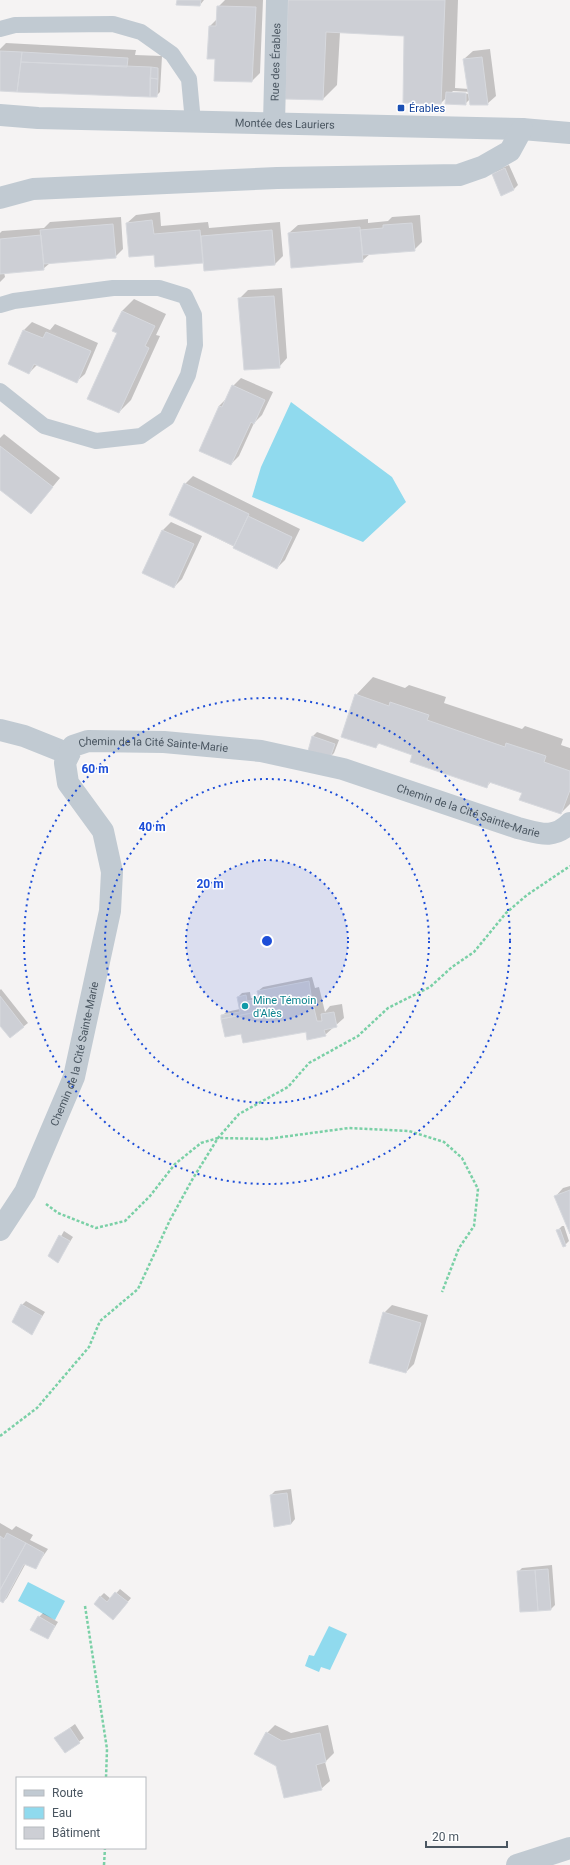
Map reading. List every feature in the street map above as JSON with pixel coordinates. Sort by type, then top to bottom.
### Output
[{"type":"street","name":"Rue des Érables","points":[[274,123],[277,0]]},
{"type":"street","name":"Montée des Lauriers","points":[[0,115],[38,118],[522,129],[570,133]]},
{"type":"street","points":[[0,198],[33,189],[277,178],[459,175],[482,167],[510,151],[522,129]]},
{"type":"street","points":[[0,730],[24,736],[69,754]]},
{"type":"street","name":"Chemin de la Cité Sainte-Marie","points":[[0,1230],[26,1190],[74,1077],[110,911],[112,872],[103,831],[68,783],[65,762],[73,746],[88,741],[164,742],[261,751],[343,769],[399,786],[518,828],[545,835],[562,831],[570,823]]},
{"type":"street","points":[[517,1865],[570,1848]]},
{"type":"lane","points":[[0,29],[15,25],[113,24],[141,32],[172,54],[189,79],[193,122]]},
{"type":"lane","points":[[0,305],[14,301],[113,288],[159,288],[185,296],[194,315],[195,345],[188,375],[166,418],[141,436],[96,441],[44,426],[0,390]]},
{"type":"path","points":[[0,1436],[38,1408],[90,1347],[100,1321],[138,1289],[170,1220],[218,1138],[239,1114],[288,1087],[309,1063],[358,1036],[388,1008],[430,987],[452,967],[474,952],[506,913],[527,895],[570,866]]},
{"type":"path","points":[[26,1190],[58,1213],[96,1228],[126,1221],[150,1196],[175,1164],[201,1143],[218,1138],[267,1139],[349,1128],[409,1131],[444,1142],[462,1158],[478,1189],[474,1226],[459,1248],[442,1292]]},
{"type":"path","points":[[85,1606],[107,1749],[106,1777]]},
{"type":"path","points":[[104,1865],[105,1849]]},
{"type":"water","points":[[291,402],[392,477],[406,502],[363,542],[252,497],[261,467]]},
{"type":"water","points":[[28,1582],[65,1601],[55,1620],[18,1601]]},
{"type":"water","points":[[329,1626],[347,1634],[330,1670],[321,1667],[319,1672],[305,1666],[309,1655],[314,1656]]},
{"type":"building","points":[[177,0],[201,0],[200,6],[176,5]]},
{"type":"building","points":[[288,0],[445,0],[441,104],[403,103],[404,36],[326,32],[323,100],[285,99]]},
{"type":"building","points":[[217,6],[256,7],[252,82],[214,81],[215,59],[207,59],[209,26],[216,26]]},
{"type":"building","points":[[0,51],[22,52],[17,92],[0,91]]},
{"type":"building","points":[[22,52],[128,58],[127,67],[21,62]]},
{"type":"building","points":[[482,57],[488,105],[470,105],[463,59]]},
{"type":"building","points":[[21,62],[151,67],[150,97],[17,92]]},
{"type":"building","points":[[151,67],[158,68],[158,79],[150,78]]},
{"type":"building","points":[[150,78],[158,79],[157,97],[150,97]]},
{"type":"building","points":[[446,92],[466,93],[466,105],[445,104]]},
{"type":"building","points":[[505,168],[514,190],[501,196],[492,174]]},
{"type":"building","points":[[152,220],[154,234],[200,230],[203,263],[155,267],[154,255],[129,257],[126,223]]},
{"type":"building","points":[[412,223],[415,251],[363,255],[360,230],[383,228],[383,225]]},
{"type":"building","points":[[113,224],[116,258],[44,264],[40,230]]},
{"type":"building","points":[[360,227],[363,262],[291,268],[288,233]]},
{"type":"building","points":[[272,230],[275,265],[204,271],[201,236]]},
{"type":"building","points":[[41,235],[44,270],[0,274],[0,239]]},
{"type":"building","points":[[274,296],[280,368],[244,370],[238,298]]},
{"type":"building","points":[[122,311],[155,326],[145,346],[149,348],[119,413],[87,399],[117,333],[112,331]]},
{"type":"building","points":[[23,330],[43,338],[46,332],[91,351],[77,383],[34,364],[29,374],[8,364]]},
{"type":"building","points":[[232,385],[265,400],[254,424],[251,422],[231,465],[199,451],[219,406],[222,407]]},
{"type":"building","points":[[0,446],[53,487],[31,514],[0,490]]},
{"type":"building","points":[[184,483],[249,514],[234,546],[169,515]]},
{"type":"building","points":[[248,516],[292,537],[277,569],[233,548]]},
{"type":"building","points":[[162,530],[194,544],[174,588],[142,573]]},
{"type":"building","points":[[355,694],[389,706],[390,702],[429,715],[427,720],[505,747],[506,743],[546,756],[544,762],[570,771],[570,790],[561,814],[519,800],[522,793],[489,782],[487,788],[410,762],[412,755],[378,743],[376,748],[341,737]]},
{"type":"building","points":[[312,736],[335,744],[330,758],[308,751]]},
{"type":"building","points":[[309,981],[311,995],[261,1005],[257,991]]},
{"type":"building","points":[[246,995],[247,1001],[259,1000],[262,1011],[221,1019],[221,1015],[240,1012],[237,997]]},
{"type":"building","points":[[311,995],[317,1021],[322,1021],[321,1014],[334,1012],[337,1027],[324,1030],[326,1036],[307,1040],[306,1032],[243,1043],[241,1034],[225,1037],[221,1019],[262,1011],[261,1005]]},
{"type":"building","points":[[0,996],[24,1027],[10,1038],[0,1026]]},
{"type":"building","points":[[570,1190],[570,1234],[554,1196]]},
{"type":"building","points":[[560,1229],[566,1246],[563,1247],[556,1230]]},
{"type":"building","points":[[59,1235],[70,1241],[58,1263],[48,1256]]},
{"type":"building","points":[[21,1304],[42,1316],[32,1335],[12,1322]]},
{"type":"building","points":[[383,1312],[421,1323],[406,1373],[369,1363]]},
{"type":"building","points":[[287,1493],[291,1524],[274,1527],[270,1495]]},
{"type":"building","points":[[7,1533],[26,1543],[0,1590],[0,1536],[4,1539]]},
{"type":"building","points":[[26,1543],[44,1553],[36,1569],[24,1564],[3,1603],[0,1601],[0,1590]]},
{"type":"building","points":[[548,1569],[551,1610],[538,1611],[535,1570]]},
{"type":"building","points":[[535,1570],[538,1611],[520,1612],[517,1571]]},
{"type":"building","points":[[115,1592],[128,1602],[113,1620],[94,1604],[100,1596],[107,1602]]},
{"type":"building","points":[[38,1616],[55,1626],[48,1639],[30,1630]]},
{"type":"building","points":[[70,1728],[80,1743],[65,1753],[54,1738]]},
{"type":"building","points":[[266,1732],[282,1741],[320,1733],[326,1762],[316,1765],[322,1790],[284,1798],[276,1766],[254,1754]]},
{"type":"place","name":"Érables","points":[[401,108]]},
{"type":"place","name":"Mine Témoin d'Alès","points":[[245,1006]]}]
